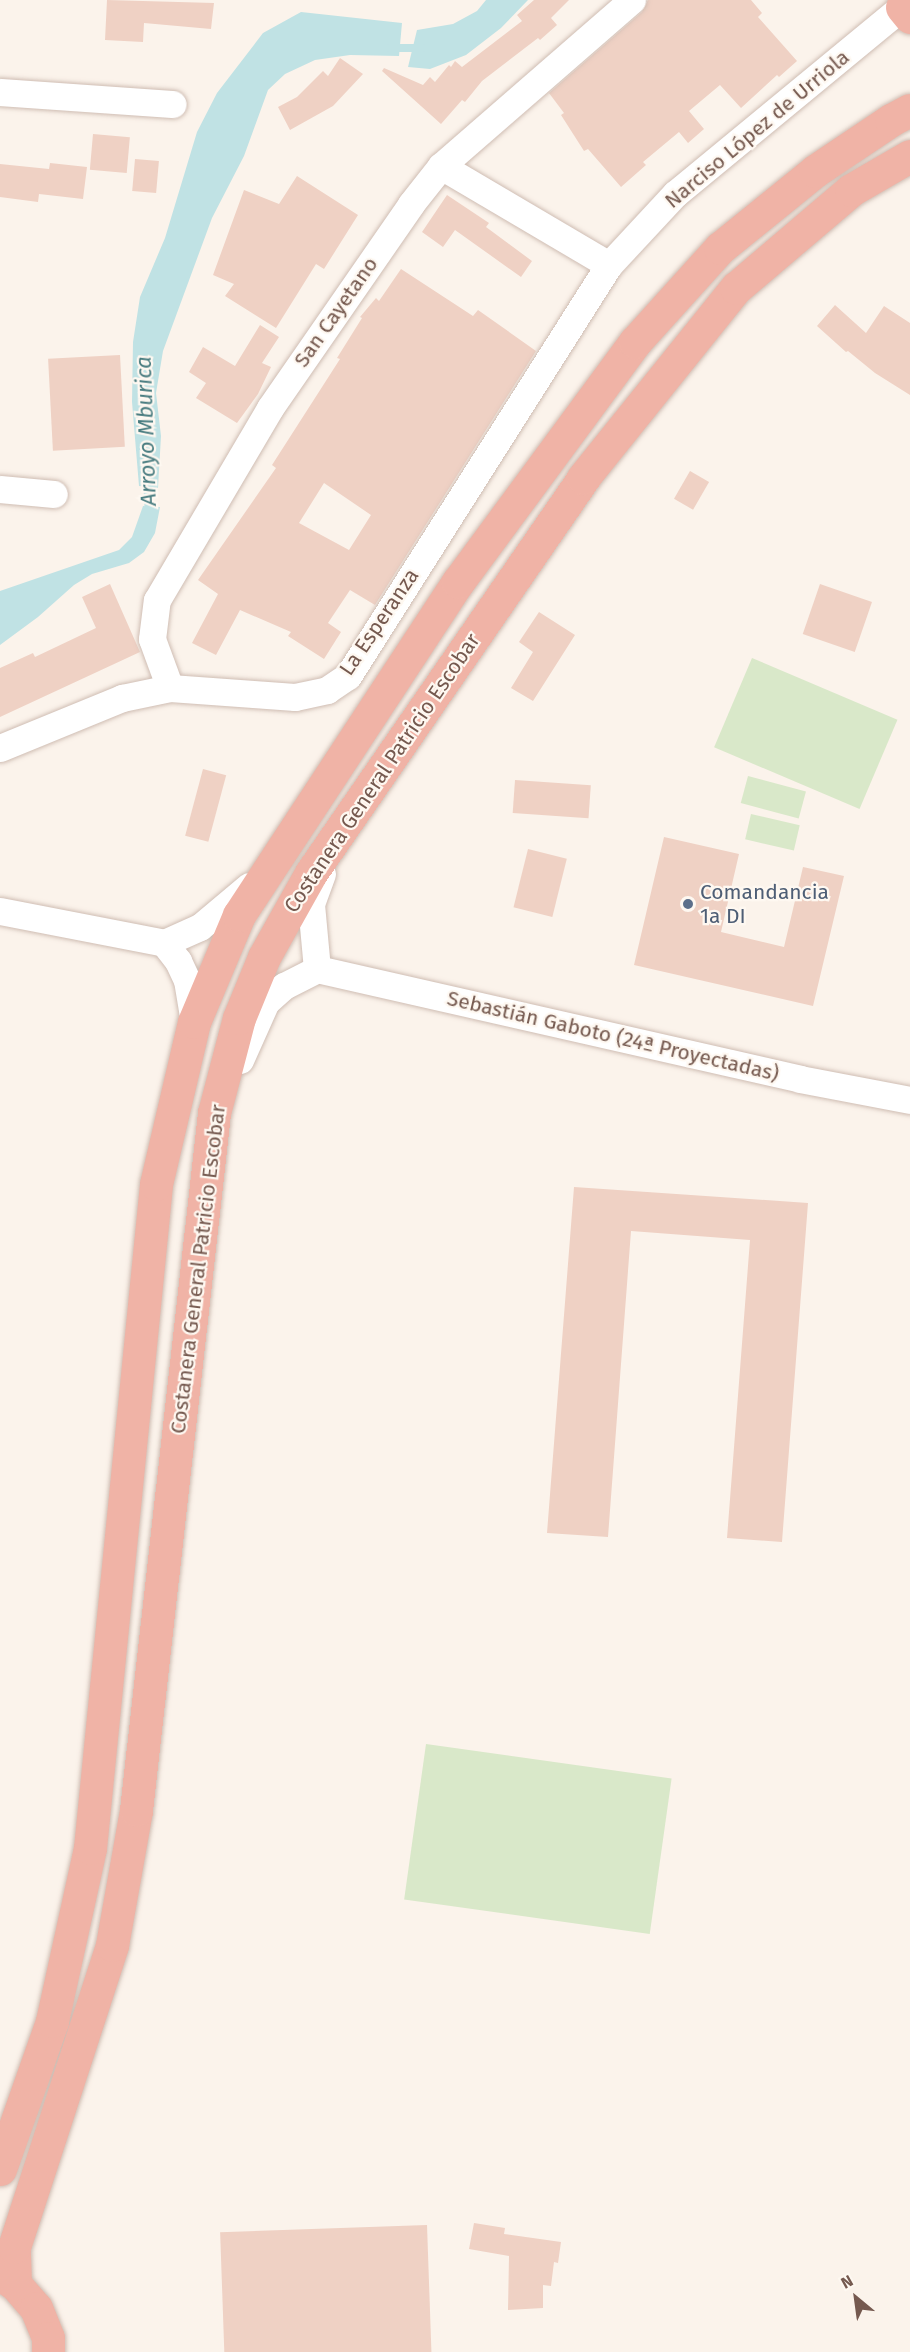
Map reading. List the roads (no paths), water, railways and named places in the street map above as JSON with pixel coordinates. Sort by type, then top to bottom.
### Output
[{"type":"highway","name":"Costanera General Patricio Escobar","points":[[0,2169],[52,2021],[90,1848],[156,1184],[194,1022],[239,915],[458,582],[635,342],[720,248],[815,171],[891,120],[910,110]]},
{"type":"highway","name":"Costanera General Patricio Escobar","points":[[8,2279],[14,2247],[112,1945],[136,1810],[214,1113],[239,1018],[264,957],[311,873],[583,478],[736,288],[851,190],[910,156]]},
{"type":"highway","points":[[8,2279],[36,2308],[48,2338],[48,2352]]},
{"type":"street","name":"San Cayetano","points":[[171,688],[152,639],[157,600],[270,408],[411,204],[441,166],[632,0]]},
{"type":"street","name":"Narciso López de Urriola","points":[[609,265],[675,194],[907,8]]},
{"type":"street","points":[[0,92],[173,104]]},
{"type":"street","points":[[441,166],[609,265]]},
{"type":"street","name":"La Esperanza","points":[[0,748],[122,698],[171,688],[296,697],[327,690],[348,676],[609,265]]},
{"type":"street","points":[[0,489],[54,494]]},
{"type":"street","points":[[214,1113],[231,1084],[266,1002],[284,986],[317,969],[311,904],[336,836]]},
{"type":"street","points":[[0,911],[164,943],[200,927],[222,911],[273,863]]},
{"type":"street","points":[[164,943],[178,961],[186,980],[194,1022]]},
{"type":"street","name":"Sebastián Gaboto (24ª Proyectadas)","points":[[317,969],[800,1079],[910,1100]]},
{"type":"water","points":[[486,0],[528,0],[501,28],[466,55],[430,69],[408,67],[417,30],[453,24],[477,11]]},
{"type":"water","points":[[301,12],[402,23],[399,56],[350,55],[315,60],[285,74],[268,90],[244,156],[212,218],[163,351],[156,393],[161,436],[158,488],[139,486],[132,402],[133,342],[140,297],[165,238],[197,132],[217,93],[263,33]]},
{"type":"water","points":[[143,506],[160,507],[155,533],[144,552],[129,563],[92,574],[74,585],[38,617],[0,645],[0,591],[119,550],[132,537]]},
{"type":"waterway","name":"Arroyo Mburica","points":[[390,48],[422,48]]},
{"type":"waterway","name":"Arroyo Mburica","points":[[147,478],[149,516]]},
{"type":"place","name":"Comandancia 1a DI","points":[[688,904]]}]
